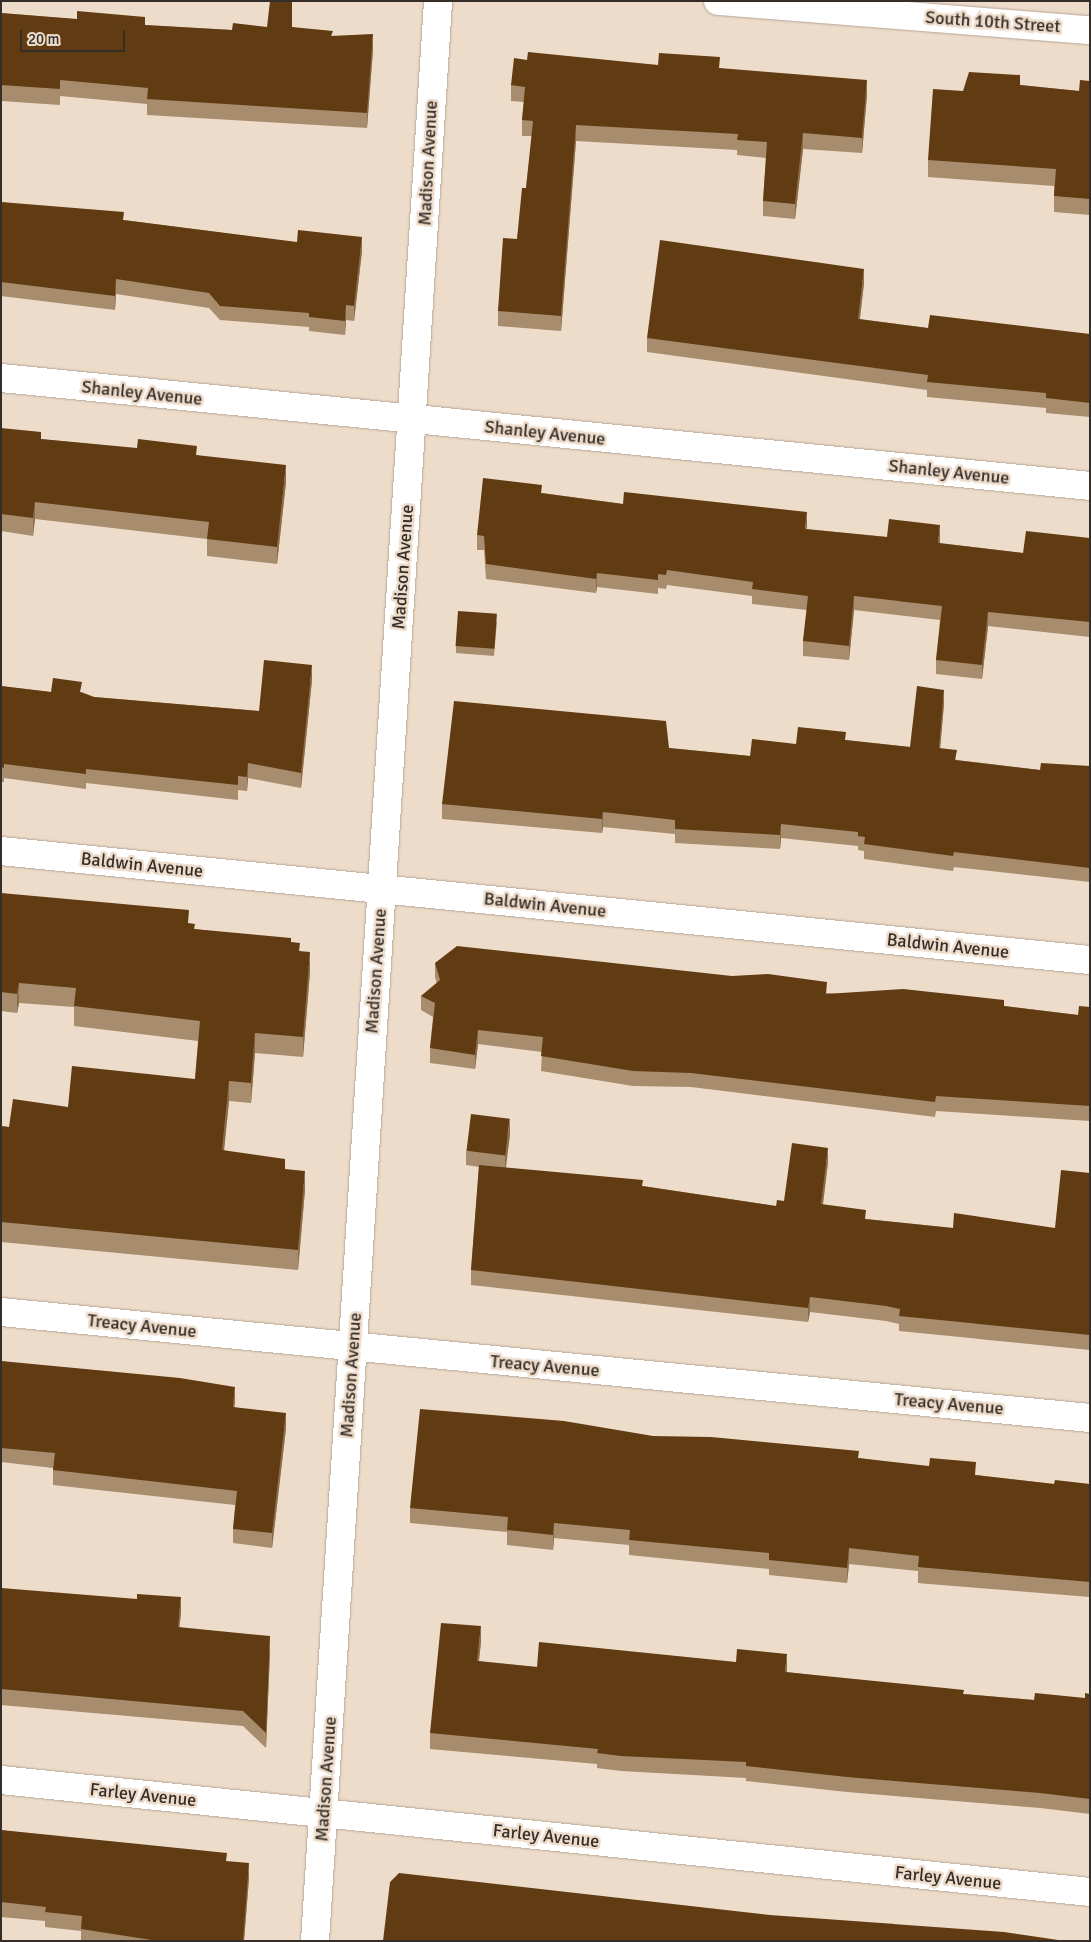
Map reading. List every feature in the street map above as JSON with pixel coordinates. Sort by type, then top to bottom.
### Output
[{"type":"street","name":"Madison Avenue","points":[[315,1941],[438,1]]},
{"type":"street","name":"South 10th Street","points":[[718,1],[1090,30]]},
{"type":"street","name":"Shanley Avenue","points":[[1,378],[1090,486]]},
{"type":"street","name":"Baldwin Avenue","points":[[1,851],[1090,960]]},
{"type":"street","name":"Treacy Avenue","points":[[1,1312],[353,1348],[1090,1418]]},
{"type":"street","name":"Farley Avenue","points":[[1,1780],[1090,1892]]},
{"type":"building","points":[[270,1],[292,1],[292,27],[333,31],[331,36],[373,34],[367,113],[147,99],[148,88],[60,80],[60,89],[1,85],[1,13],[77,19],[77,11],[145,17],[145,25],[232,30],[233,23],[267,27]]},
{"type":"building","points":[[528,52],[658,65],[659,53],[720,57],[719,68],[867,80],[862,138],[803,133],[795,204],[763,201],[767,142],[737,140],[738,134],[576,125],[561,316],[498,311],[503,238],[517,239],[522,188],[526,188],[533,121],[522,120],[525,87],[511,85],[514,58],[527,60]]},
{"type":"building","points":[[969,72],[1020,75],[1020,85],[1079,91],[1080,80],[1090,81],[1090,199],[1054,196],[1056,169],[928,160],[933,89],[963,91]]},
{"type":"building","points":[[1,202],[124,212],[123,220],[297,242],[298,230],[362,237],[354,306],[346,305],[345,321],[309,317],[309,313],[220,306],[209,293],[116,279],[115,296],[1,282]]},
{"type":"building","points":[[660,240],[864,269],[858,319],[928,328],[930,315],[1090,334],[1090,403],[1046,398],[1046,393],[927,382],[928,375],[647,338]]},
{"type":"building","points":[[1,428],[41,432],[41,439],[137,448],[138,439],[197,446],[196,455],[286,465],[277,547],[207,539],[209,522],[35,502],[33,518],[1,514]]},
{"type":"building","points":[[483,478],[542,485],[541,493],[623,504],[624,492],[807,512],[805,529],[887,537],[889,519],[940,525],[938,543],[1023,553],[1026,531],[1090,538],[1090,622],[988,612],[982,665],[936,660],[942,606],[854,596],[849,646],[803,641],[808,596],[752,589],[753,582],[667,570],[666,575],[658,574],[658,580],[597,573],[596,579],[486,564],[484,536],[477,535]]},
{"type":"building","points":[[458,611],[497,614],[494,649],[456,646]]},
{"type":"building","points":[[264,660],[312,665],[301,773],[248,763],[247,777],[238,776],[238,785],[86,769],[86,774],[4,764],[4,768],[1,767],[1,686],[51,692],[53,678],[82,682],[80,692],[94,697],[259,711]]},
{"type":"building","points":[[917,686],[944,690],[939,748],[957,750],[955,760],[1040,770],[1041,763],[1090,766],[1090,868],[954,852],[953,856],[864,844],[865,837],[858,836],[858,832],[781,824],[780,835],[675,829],[675,820],[603,812],[602,819],[442,804],[454,701],[666,721],[669,748],[750,756],[752,739],[796,744],[798,727],[846,732],[845,740],[910,747]]},
{"type":"building","points":[[1,893],[189,910],[188,923],[195,924],[194,929],[291,938],[291,942],[300,943],[299,951],[310,952],[303,1037],[255,1033],[251,1083],[229,1081],[222,1150],[285,1159],[285,1169],[305,1171],[298,1250],[1,1222],[1,1126],[9,1127],[13,1099],[68,1107],[72,1066],[195,1079],[200,1021],[74,1006],[76,988],[19,983],[17,994],[1,992]]},
{"type":"building","points":[[457,946],[732,976],[768,974],[827,982],[826,994],[903,989],[1004,1000],[1004,1006],[1078,1015],[1079,1006],[1090,1007],[1090,1106],[936,1096],[935,1102],[691,1073],[633,1071],[541,1056],[543,1037],[478,1030],[475,1055],[430,1048],[435,1003],[421,996],[440,980],[435,963]]},
{"type":"building","points":[[471,1114],[510,1119],[505,1155],[466,1151]]},
{"type":"building","points":[[792,1143],[828,1148],[821,1204],[866,1210],[865,1219],[953,1228],[954,1213],[1055,1228],[1061,1170],[1090,1173],[1090,1335],[899,1316],[900,1309],[886,1306],[810,1297],[808,1308],[471,1270],[479,1165],[643,1180],[642,1186],[776,1206],[777,1200],[784,1201]]},
{"type":"building","points":[[1,1361],[180,1378],[235,1387],[233,1407],[286,1413],[272,1533],[233,1529],[237,1491],[53,1470],[55,1453],[1,1448]]},
{"type":"building","points":[[420,1409],[564,1421],[653,1436],[711,1437],[859,1451],[858,1458],[929,1466],[930,1458],[976,1462],[975,1475],[1054,1484],[1055,1480],[1090,1484],[1090,1582],[918,1567],[919,1556],[849,1548],[847,1568],[769,1560],[769,1553],[629,1540],[630,1530],[554,1523],[553,1535],[507,1530],[508,1517],[410,1508]]},
{"type":"building","points":[[1,1588],[137,1599],[137,1594],[181,1597],[178,1627],[270,1636],[266,1733],[243,1711],[1,1689]]},
{"type":"building","points":[[441,1623],[481,1626],[477,1661],[537,1667],[539,1642],[736,1662],[737,1649],[787,1654],[785,1672],[964,1690],[963,1694],[1034,1700],[1035,1693],[1085,1698],[1085,1693],[1090,1694],[1090,1799],[847,1777],[746,1766],[746,1762],[621,1756],[597,1753],[598,1749],[430,1733]]},
{"type":"building","points":[[1,1830],[227,1853],[226,1861],[249,1863],[243,1941],[158,1941],[81,1929],[82,1916],[45,1912],[46,1907],[1,1902]]},
{"type":"building","points":[[399,1873],[770,1915],[1004,1932],[1065,1941],[383,1941],[390,1882]]}]
